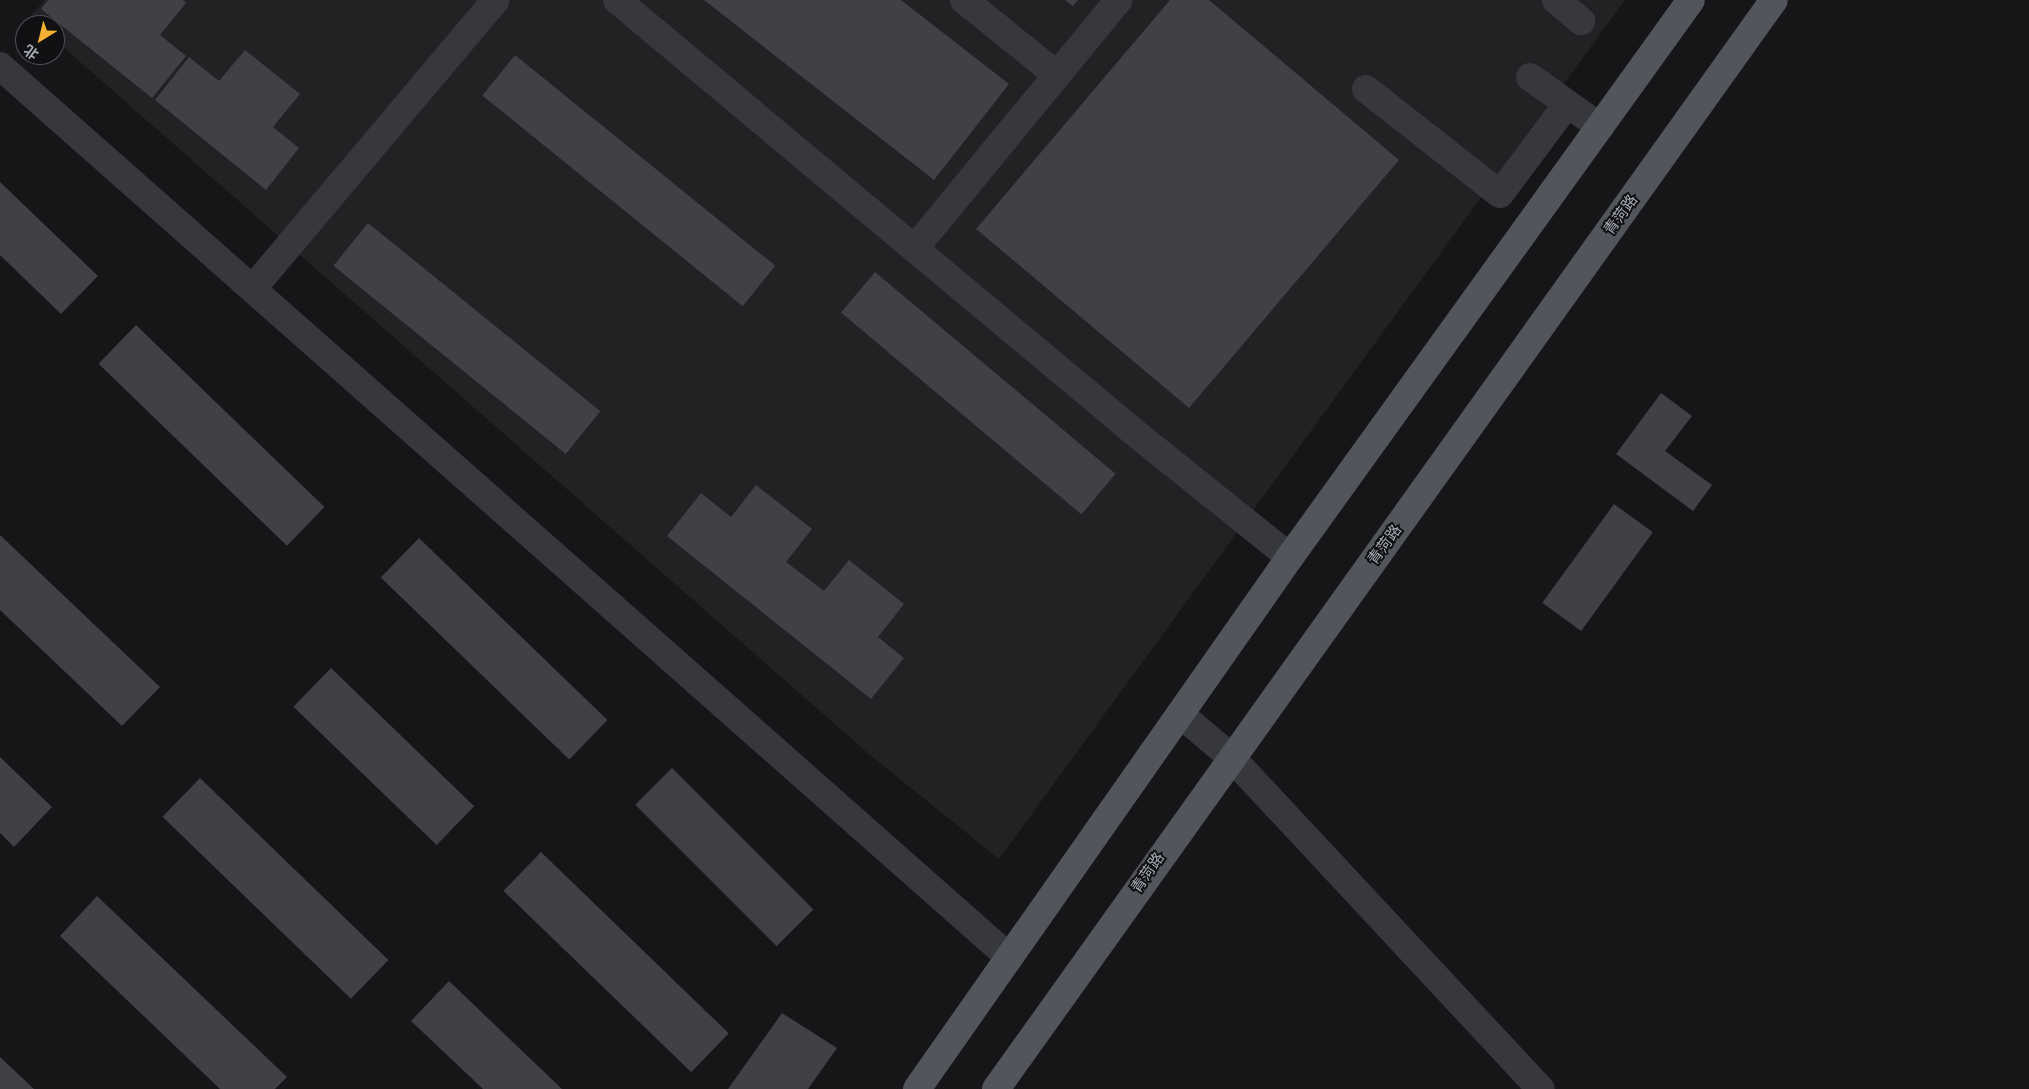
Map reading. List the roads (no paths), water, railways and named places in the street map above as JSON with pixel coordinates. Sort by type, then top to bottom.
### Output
[{"type":"main road","points":[[917,1089],[1290,557],[1692,0]]},
{"type":"main road","name":"青菏路","points":[[996,1089],[1231,757],[1774,0]]},
{"type":"street","points":[[254,287],[496,0]]},
{"type":"street","points":[[617,0],[1140,437],[1290,557]]},
{"type":"street","points":[[964,0],[1057,76]]},
{"type":"street","points":[[915,248],[1119,0]]},
{"type":"street","points":[[1556,0],[1581,21]]},
{"type":"street","points":[[0,66],[254,287],[1009,957]]},
{"type":"street","points":[[1530,77],[1600,127]]},
{"type":"street","points":[[1366,89],[1500,194],[1567,104]]},
{"type":"street","points":[[1180,714],[1231,757],[1541,1089]]}]
